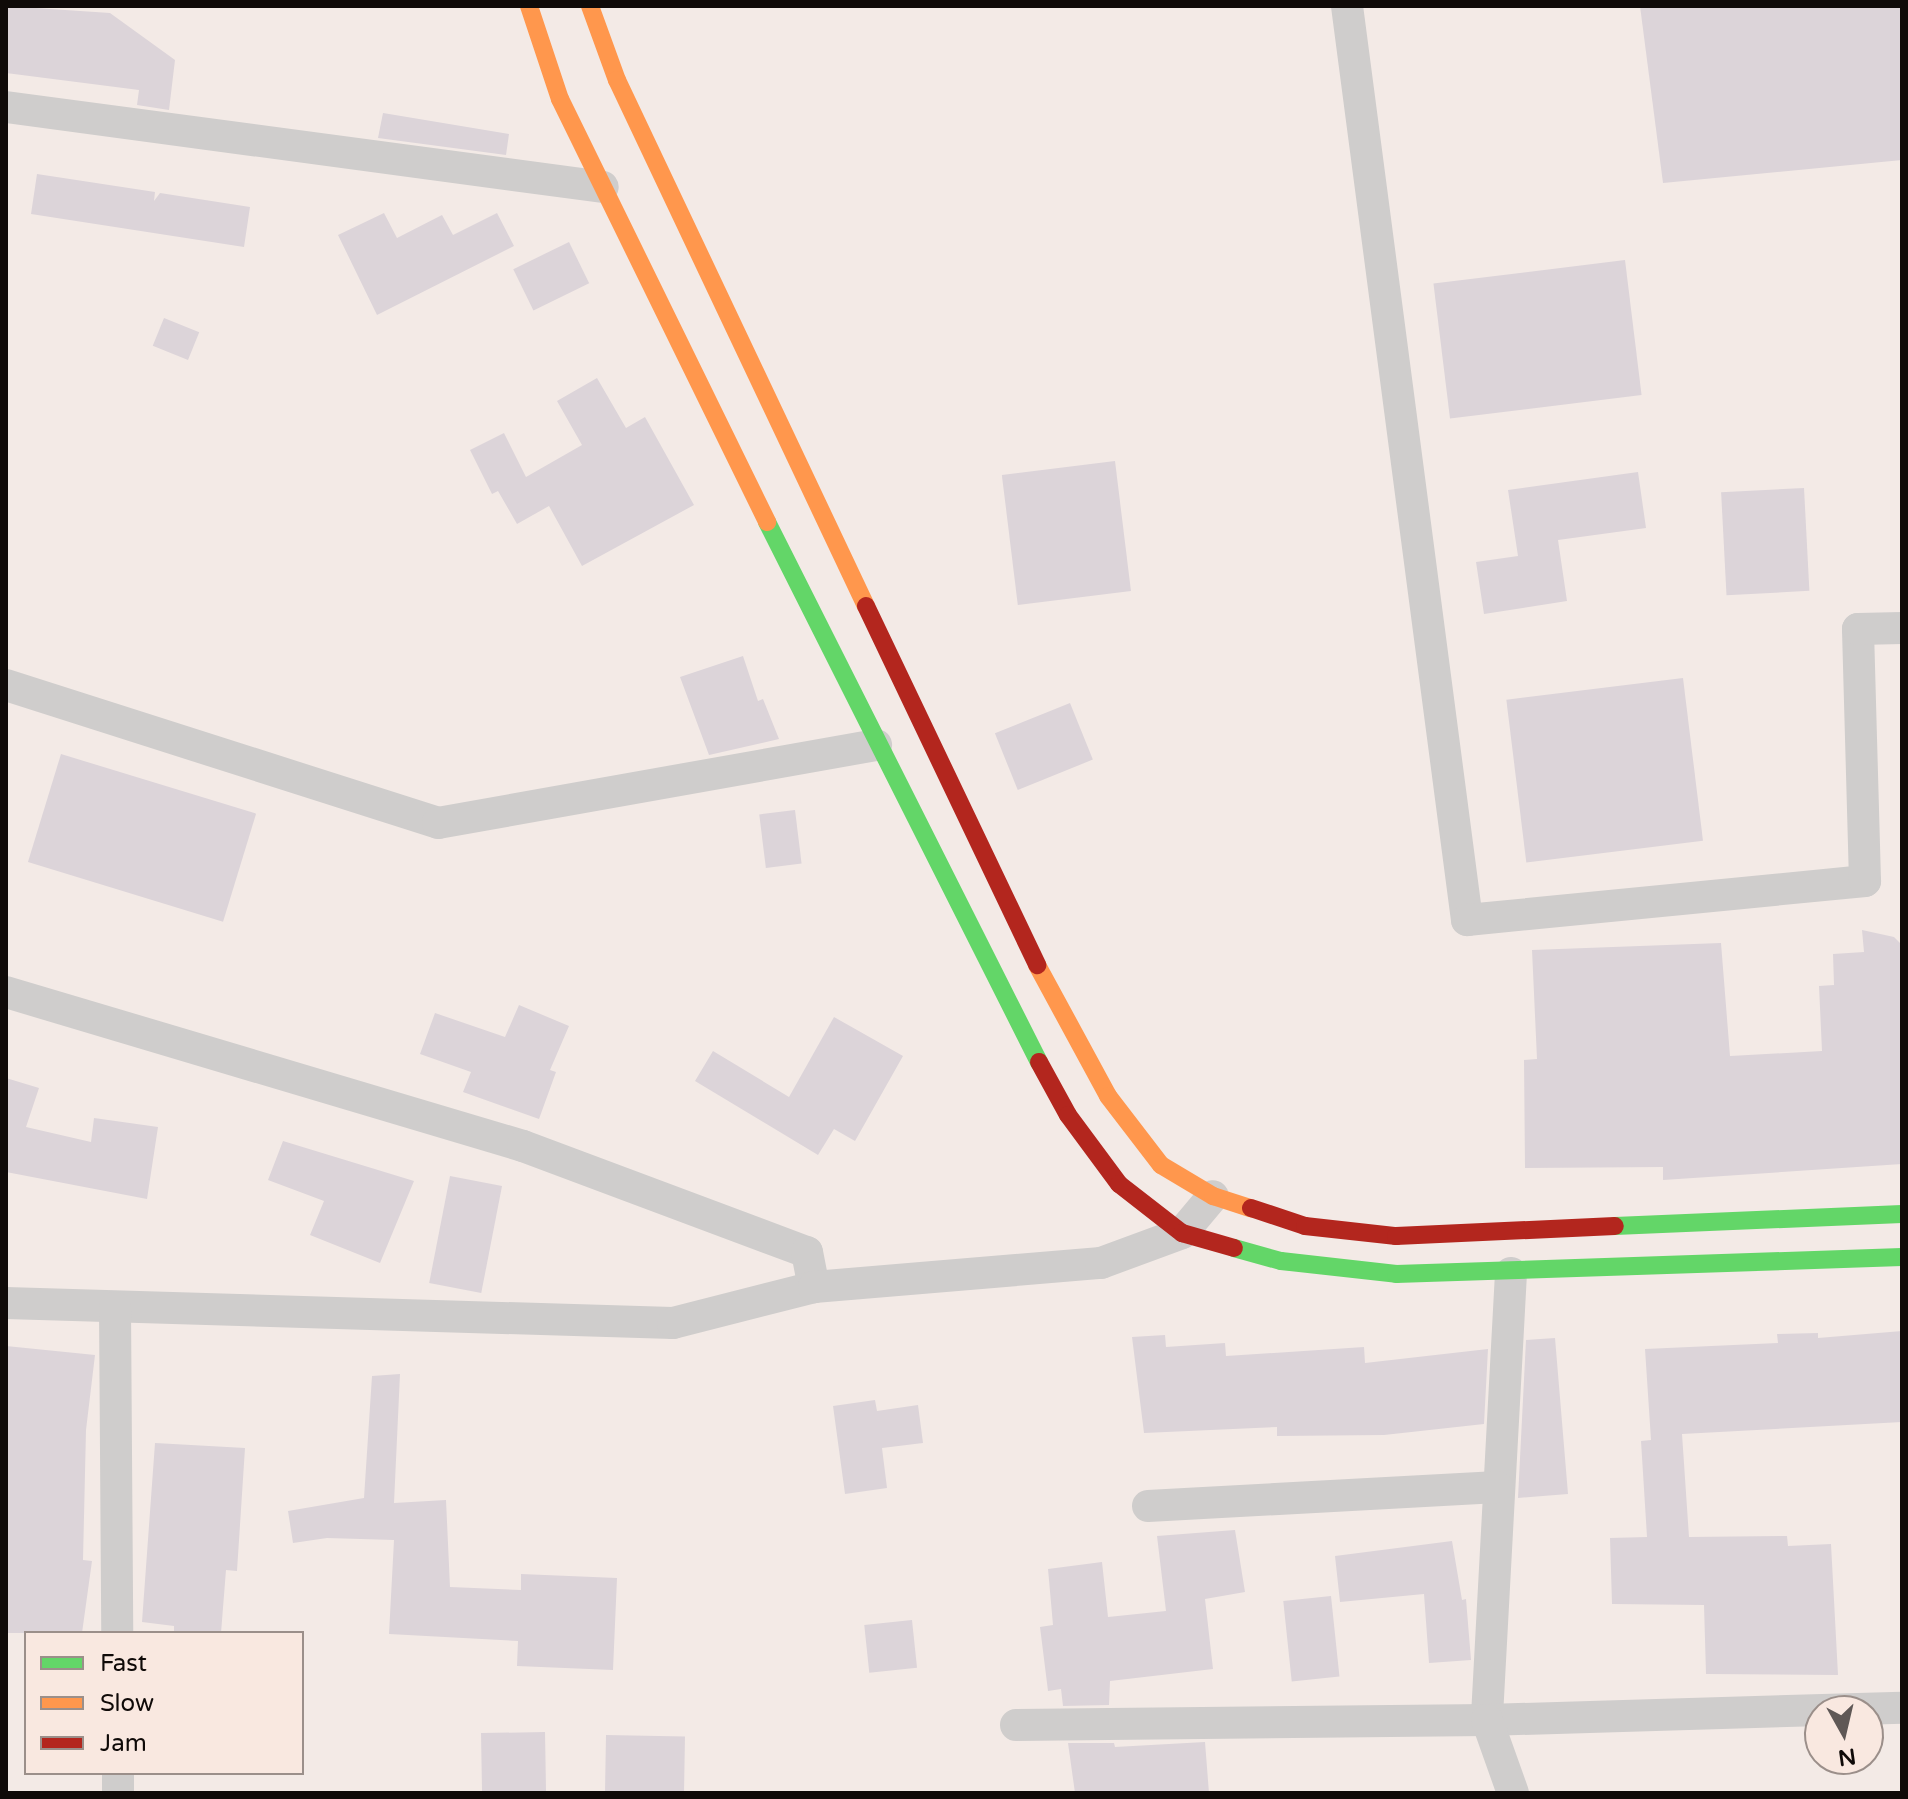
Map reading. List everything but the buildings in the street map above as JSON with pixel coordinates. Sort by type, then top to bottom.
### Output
[{"type":"main road","points":[[529,6],[560,99],[876,745],[1068,1115],[1119,1184],[1182,1233],[1281,1261],[1396,1274],[1511,1273],[1902,1257]]},
{"type":"main road","points":[[590,6],[617,80],[1059,1012],[1108,1096],[1161,1165],[1213,1196],[1305,1226],[1396,1236],[1902,1214]]},
{"type":"street","points":[[1347,6],[1467,920],[1865,881],[1858,629],[1902,628]]},
{"type":"street","points":[[6,107],[603,187]]},
{"type":"street","points":[[6,685],[438,823],[876,745]]},
{"type":"street","points":[[6,992],[523,1146],[807,1252],[814,1287]]},
{"type":"street","points":[[6,1303],[673,1323],[814,1287],[1101,1263],[1182,1233],[1213,1196]]},
{"type":"street","points":[[1511,1273],[1497,1487],[1487,1720],[1513,1793]]},
{"type":"street","points":[[115,1308],[117,1631]]},
{"type":"street","points":[[1148,1506],[1497,1487]]},
{"type":"street","points":[[1016,1725],[1487,1720],[1902,1708]]},
{"type":"traffic: fast","points":[[767,522],[1039,1062]]},
{"type":"traffic: fast","points":[[1615,1226],[1902,1214]]},
{"type":"traffic: fast","points":[[1234,1248],[1281,1261],[1396,1274],[1902,1257]]},
{"type":"traffic: slow","points":[[529,6],[560,99],[767,522]]},
{"type":"traffic: slow","points":[[590,6],[617,80],[866,606]]},
{"type":"traffic: slow","points":[[1037,965],[1108,1096],[1161,1165],[1213,1196],[1251,1208]]},
{"type":"traffic: jam","points":[[866,606],[1037,965]]},
{"type":"traffic: jam","points":[[1039,1062],[1068,1115],[1119,1184],[1182,1233],[1234,1248]]},
{"type":"traffic: jam","points":[[1251,1208],[1305,1226],[1396,1236],[1615,1226]]}]
